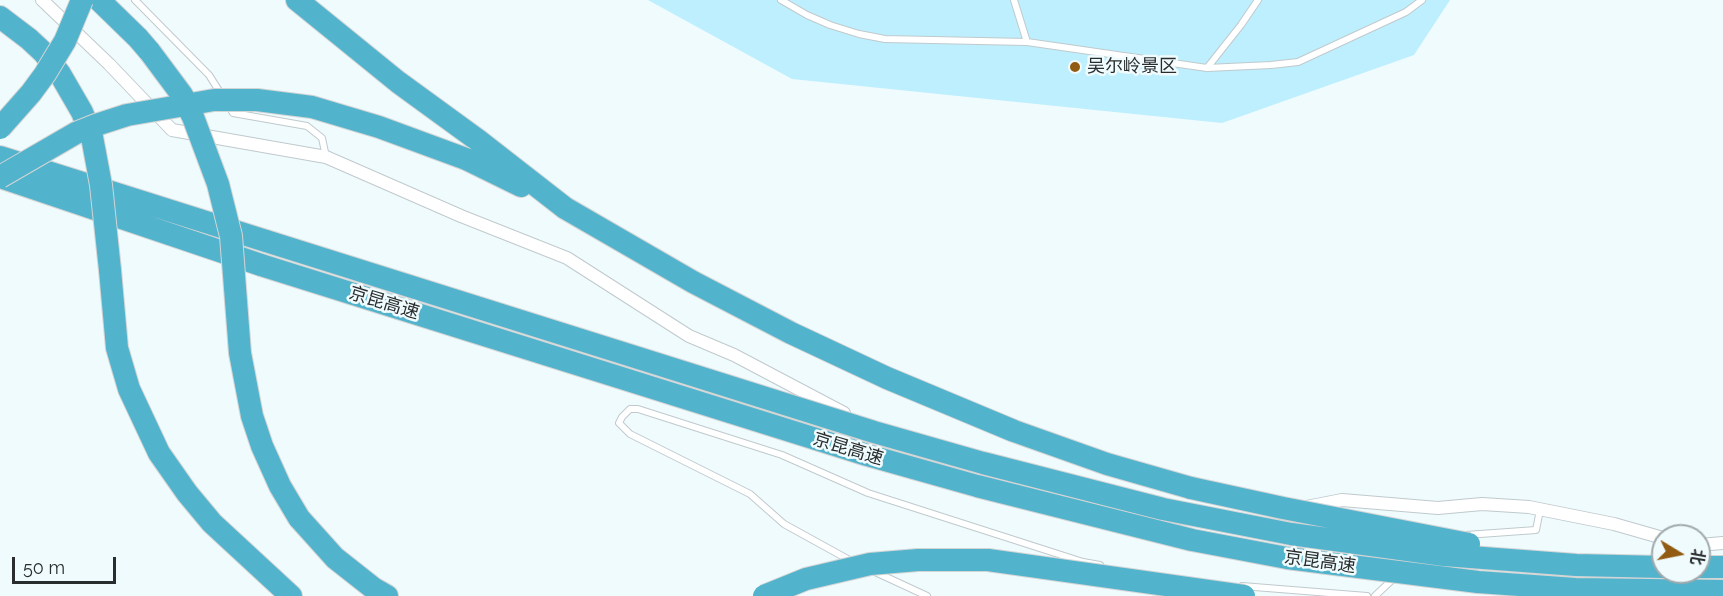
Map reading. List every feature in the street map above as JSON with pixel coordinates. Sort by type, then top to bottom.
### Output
[{"type":"highway","points":[[0,128],[45,74],[65,41],[82,0]]},
{"type":"highway","points":[[99,0],[138,38],[182,95],[218,184],[231,236],[240,353],[252,416],[262,446],[280,486],[299,518],[335,558],[373,588],[387,596]]},
{"type":"highway","points":[[297,0],[398,82],[565,208]]},
{"type":"highway","points":[[0,17],[29,39],[55,67],[78,103],[92,137],[101,185],[117,348],[129,389],[159,453],[187,493],[212,523],[291,596]]},
{"type":"highway","points":[[0,177],[76,133],[127,115],[214,100],[257,100],[312,107],[378,127],[466,159],[565,208],[703,287],[791,333],[887,378],[1035,438],[1107,464],[1191,488],[1576,565]]},
{"type":"highway","name":"京昆高速","points":[[0,157],[874,432],[1119,498],[1198,517],[1291,534],[1462,557],[1576,565],[1651,567]]},
{"type":"highway","name":"京昆高速","points":[[0,177],[261,265],[867,455],[977,486],[1192,540],[1298,560],[1478,582],[1575,589],[1723,591]]},
{"type":"highway","points":[[764,596],[806,579],[870,564],[918,560],[988,560],[1244,596]]},
{"type":"street","points":[[42,0],[110,64],[172,130],[326,157],[461,216],[567,258],[689,336],[734,355],[917,451],[1020,484],[1085,495],[1255,516],[1342,500],[1438,508],[1482,504],[1529,507],[1614,524],[1651,535]]},
{"type":"lane","points":[[135,0],[209,75],[233,113],[307,126],[322,138],[326,157]]},
{"type":"lane","points":[[781,0],[830,25],[877,37],[1027,42],[1207,68],[1298,62],[1311,58],[1406,12],[1422,0]]},
{"type":"lane","points":[[1014,0],[1027,42]]},
{"type":"lane","points":[[1207,68],[1258,0]]},
{"type":"lane","points":[[927,596],[857,564],[784,524],[750,494],[630,434],[620,423],[622,417],[630,409],[638,409],[782,455],[868,493],[1083,561],[1112,567]]},
{"type":"lane","points":[[1415,559],[1438,536],[1536,530],[1540,510]]},
{"type":"lane","points":[[1375,596],[1407,566]]},
{"type":"lane","points":[[1142,572],[1169,593],[1191,596],[1238,585],[1367,596]]},
{"type":"shaded area","name":"吴尔岭景区","points":[[648,0],[1450,0],[1414,55],[1222,123],[792,79]]},
{"type":"place","name":"吴尔岭景区","points":[[1075,67]]}]
